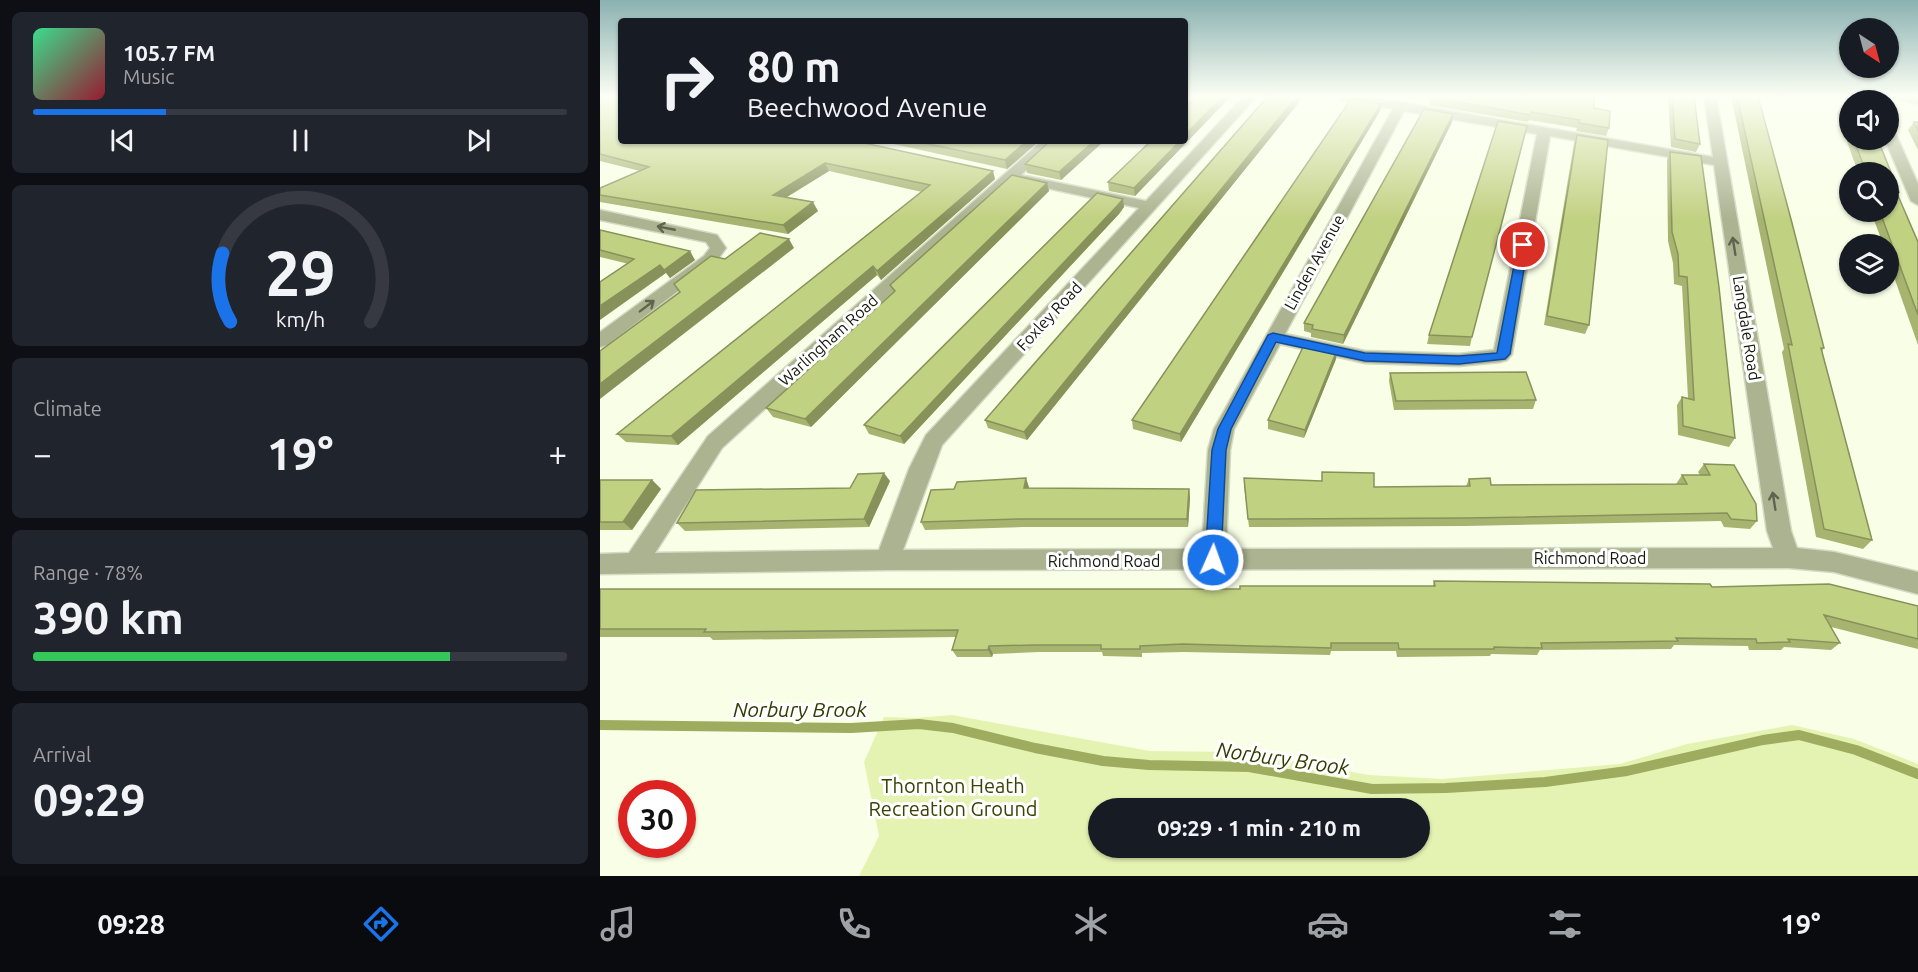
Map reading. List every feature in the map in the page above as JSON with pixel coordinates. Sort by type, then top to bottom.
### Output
[{"type":"street","name":"Foxley Road","points":[[887,560],[920,469],[933,441],[1213,137]]},
{"type":"street","name":"Linden Avenue","points":[[1213,560],[1219,450],[1224,429],[1384,137]]},
{"type":"street","points":[[1273,337],[1365,357],[1459,360],[1503,354],[1543,137]]},
{"type":"street","points":[[1573,137],[1720,162]]},
{"type":"street","name":"Langdale Road","points":[[1716,137],[1779,531],[1789,558]]},
{"type":"street","name":"Warlingham Road","points":[[635,564],[715,442],[1003,175],[1046,144]]},
{"type":"street","points":[[1896,150],[1918,201]]},
{"type":"street","points":[[1003,175],[1150,206]]},
{"type":"street","points":[[600,215],[711,238],[718,248],[710,259],[600,342]]},
{"type":"street","name":"Richmond Road","points":[[600,564],[887,560],[1789,558],[1834,562],[1918,583]]},
{"type":"green space","name":"Thornton Heath Recreation Ground","points":[[952,715],[1150,751],[1242,752],[1369,775],[1442,779],[1620,764],[1687,744],[1792,725],[1854,739],[1918,764],[1918,876],[859,876],[879,836],[864,762],[884,717],[916,718]]},
{"type":"building","points":[[600,137],[618,137],[618,144],[869,144],[993,171],[877,271],[873,266],[671,436],[617,434],[930,185],[825,163],[773,195],[813,202],[783,225],[600,195],[600,188],[649,167],[600,154]]},
{"type":"building","points":[[1232,137],[1264,137],[1024,432],[985,420]]},
{"type":"building","points":[[1325,137],[1361,137],[1180,434],[1132,420]]},
{"type":"building","points":[[1408,137],[1442,137],[1344,335],[1312,329],[1313,325],[1304,323]]},
{"type":"building","points":[[1493,137],[1524,137],[1472,337],[1429,335]]},
{"type":"building","points":[[1577,137],[1608,140],[1589,325],[1547,316]]},
{"type":"building","points":[[1675,137],[1699,137],[1700,144],[1675,139]]},
{"type":"building","points":[[1746,137],[1769,137],[1824,348],[1821,348],[1872,540],[1824,529],[1788,344],[1792,345]]},
{"type":"building","points":[[928,144],[1024,144],[1005,160]]},
{"type":"building","points":[[1047,144],[1091,144],[1059,172],[1025,164]]},
{"type":"building","points":[[1148,144],[1177,144],[1134,188],[1108,182]]},
{"type":"building","points":[[1858,150],[1882,150],[1887,162],[1862,162]]},
{"type":"building","points":[[1670,152],[1701,156],[1719,287],[1735,438],[1683,426],[1682,397],[1694,400],[1687,277],[1679,276],[1678,254],[1672,232]]},
{"type":"building","points":[[1012,175],[1047,183],[805,419],[766,408],[895,291],[890,285]]},
{"type":"building","points":[[1097,193],[1123,199],[900,436],[864,425]]},
{"type":"building","points":[[1899,198],[1918,242],[1918,315],[1899,264],[1899,234],[1888,234],[1884,222],[1899,222]]},
{"type":"building","points":[[600,230],[690,251],[664,270],[660,265],[600,306],[600,282],[634,259],[600,250]]},
{"type":"building","points":[[760,233],[789,239],[600,384],[600,351],[680,292],[674,284],[711,256],[725,259]]},
{"type":"building","points":[[1305,343],[1337,350],[1305,430],[1268,420]]},
{"type":"building","points":[[1526,372],[1536,400],[1396,401],[1390,373]]},
{"type":"building","points":[[1704,464],[1734,465],[1756,504],[1757,521],[1731,519],[1727,513],[1248,519],[1244,478],[1322,481],[1322,472],[1374,473],[1374,487],[1470,486],[1469,479],[1490,478],[1491,485],[1687,484],[1682,475],[1710,475]]},
{"type":"building","points":[[884,473],[864,519],[677,523],[696,490],[850,488],[858,474]]},
{"type":"building","points":[[1026,478],[1024,488],[1189,489],[1187,519],[1020,519],[921,522],[931,490],[954,489],[957,482]]},
{"type":"building","points":[[600,480],[652,480],[623,522],[600,522]]},
{"type":"building","points":[[1434,581],[1710,584],[1712,587],[1829,584],[1918,606],[1918,639],[1824,615],[1840,643],[1788,639],[1790,642],[1757,643],[1756,639],[1676,638],[1678,641],[1541,643],[1542,648],[1494,647],[1494,649],[1399,649],[1398,643],[1331,643],[1331,648],[1183,644],[1140,646],[1140,649],[1101,649],[1101,645],[1035,645],[989,646],[988,650],[952,650],[958,630],[704,632],[706,629],[600,629],[600,589],[1240,589],[1240,586],[1435,586]]},
{"type":"waterway","name":"Norbury Brook","points":[[600,725],[851,728],[919,724],[953,728],[1035,748],[1103,761],[1149,765],[1249,767],[1372,789],[1446,788],[1545,782],[1627,771],[1763,740],[1799,735],[1856,750],[1918,774]]},
{"type":"route","points":[[1213,560],[1219,450],[1224,429],[1273,337],[1351,356],[1459,360],[1500,356],[1503,354],[1523,245]]}]
